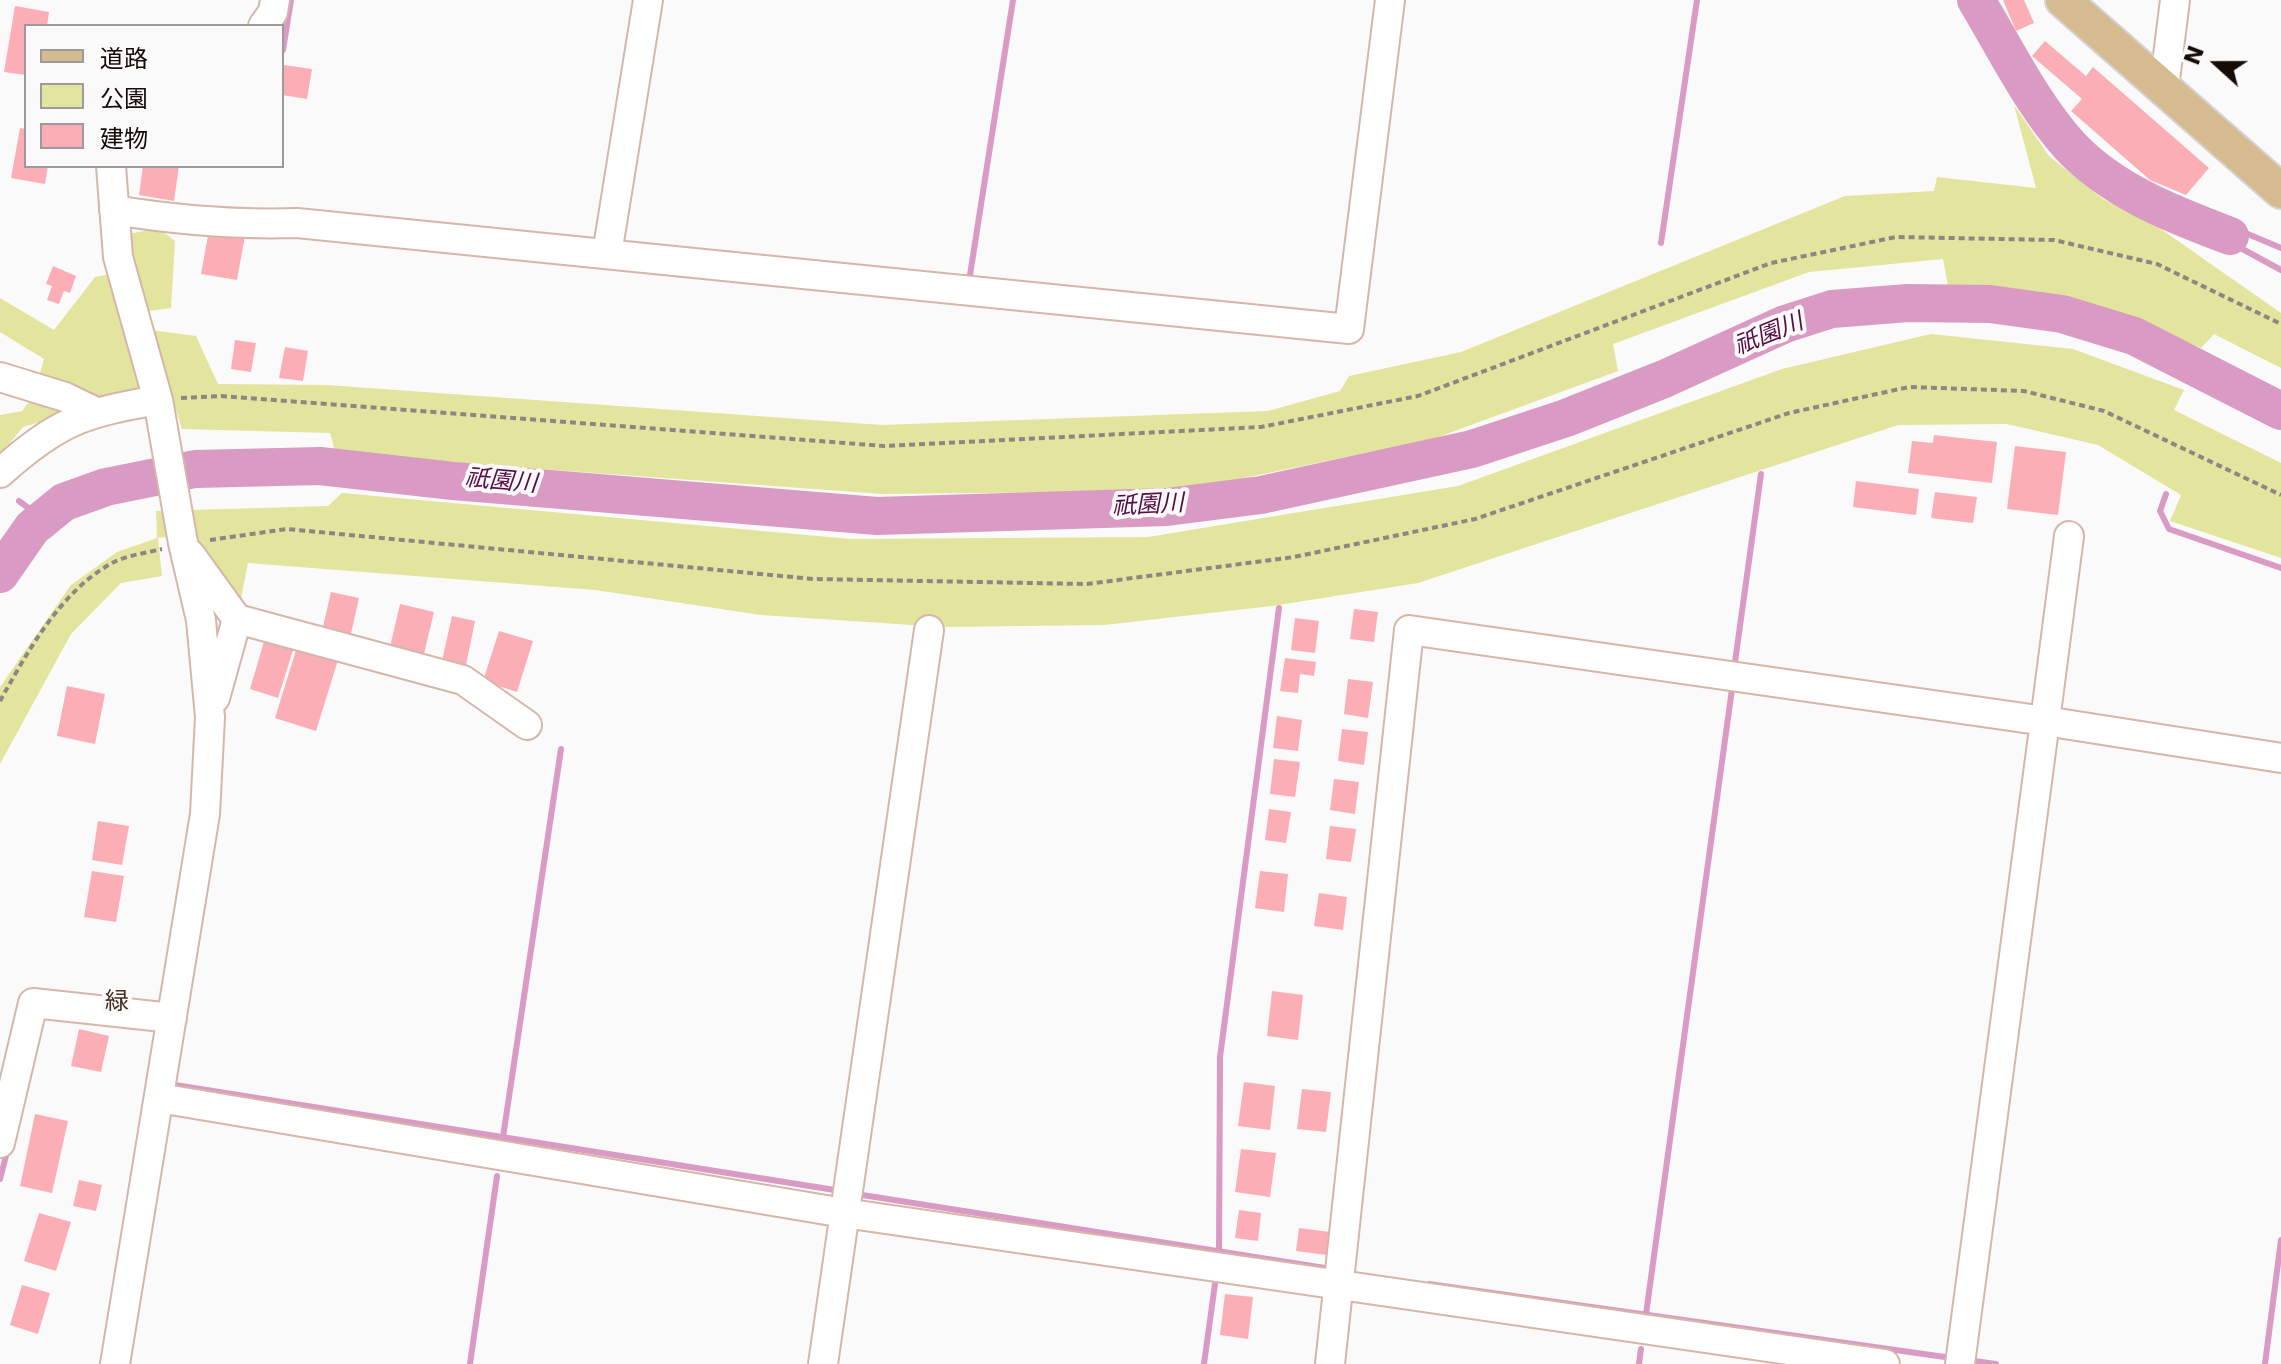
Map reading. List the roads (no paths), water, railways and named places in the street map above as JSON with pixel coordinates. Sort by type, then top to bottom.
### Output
[{"type":"main road","points":[[2063,0],[2281,191]]},
{"type":"street","points":[[264,24],[273,12],[275,0]]},
{"type":"street","points":[[607,254],[648,0]]},
{"type":"street","points":[[114,210],[184,221],[297,223],[1349,329],[1390,0]]},
{"type":"street","points":[[2164,88],[2175,0]]},
{"type":"street","points":[[111,168],[118,257],[158,400],[183,543],[201,620],[210,717],[205,814],[115,1364]]},
{"type":"street","points":[[0,377],[65,397],[94,411]]},
{"type":"street","points":[[0,473],[40,437],[94,411],[158,400]]},
{"type":"street","points":[[1962,1356],[2069,536]]},
{"type":"street","points":[[183,543],[237,619],[463,680],[527,725]]},
{"type":"street","points":[[210,717],[237,619]]},
{"type":"street","points":[[823,1364],[929,630]]},
{"type":"street","points":[[1330,1364],[1409,630],[2281,758]]},
{"type":"street","points":[[0,1143],[33,1003],[172,1018]]},
{"type":"street","points":[[159,1098],[844,1213],[1340,1274],[1885,1364]]},
{"type":"waterway","points":[[284,44],[291,0]]},
{"type":"waterway","points":[[970,275],[1013,0]]},
{"type":"waterway","points":[[1661,243],[1697,0]]},
{"type":"waterway","points":[[1976,0],[2043,112],[2087,162],[2145,200],[2230,236]]},
{"type":"waterway","points":[[2281,248],[2243,232],[2230,236],[2237,246],[2281,270]]},
{"type":"waterway","name":"祇園川","points":[[0,574],[32,528],[64,502],[106,487],[195,469],[320,466],[453,481],[877,516],[1167,507],[1261,495],[1472,449],[1566,418],[1664,379],[1785,324],[1832,309],[1908,303],[1990,304],[2062,314],[2134,336],[2281,411]]},
{"type":"waterway","points":[[1735,662],[1761,474]]},
{"type":"waterway","points":[[2166,494],[2160,511],[2169,529],[2281,568]]},
{"type":"waterway","points":[[19,501],[43,519]]},
{"type":"waterway","points":[[1219,1252],[1220,1057],[1279,608]]},
{"type":"waterway","points":[[1646,1314],[1732,689]]},
{"type":"waterway","points":[[503,1137],[561,749]]},
{"type":"waterway","points":[[169,1084],[841,1191]]},
{"type":"waterway","points":[[0,1179],[8,1148]]},
{"type":"waterway","points":[[470,1364],[497,1176]]},
{"type":"waterway","points":[[856,1194],[1331,1269]]},
{"type":"waterway","points":[[2265,1364],[2281,1240]]},
{"type":"waterway","points":[[1204,1364],[1215,1284]]},
{"type":"waterway","points":[[1429,1284],[1952,1358]]},
{"type":"waterway","points":[[1639,1364],[1641,1349]]},
{"type":"waterway","points":[[1967,1360],[1996,1364]]},
{"type":"district","name":"緑","points":[[117,1003]]}]
